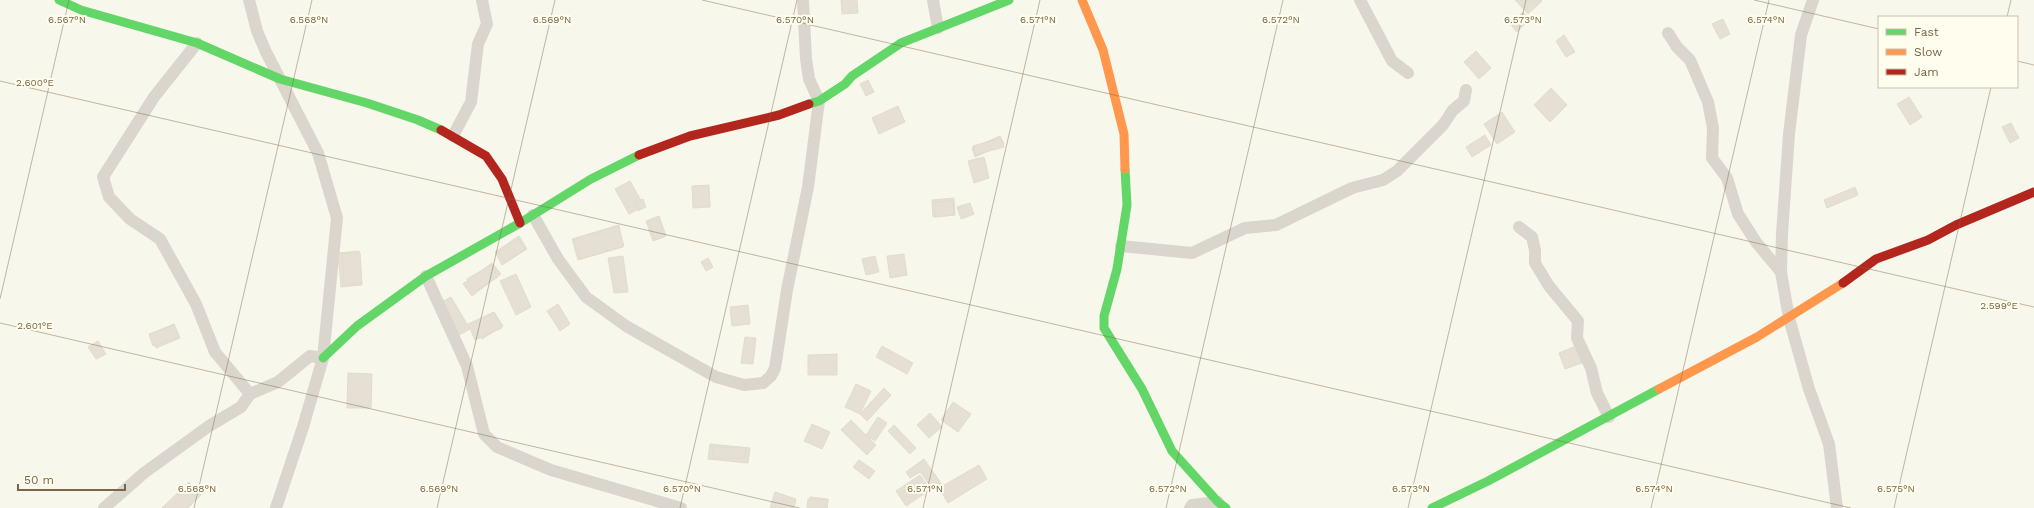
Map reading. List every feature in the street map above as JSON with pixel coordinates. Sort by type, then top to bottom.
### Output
[{"type":"street","points":[[59,0],[81,10],[197,43],[280,79],[367,103],[418,120],[453,136],[486,156],[502,179],[520,223]]},
{"type":"street","points":[[249,0],[257,31],[318,153],[337,218],[323,358],[303,427],[276,508]]},
{"type":"street","points":[[453,136],[471,102],[478,44],[486,24],[482,0]]},
{"type":"street","points":[[533,215],[558,259],[586,297],[626,326],[716,377],[744,384],[763,383],[771,376],[775,368],[787,290],[808,187],[819,101],[809,79],[806,59],[803,0]]},
{"type":"street","points":[[933,0],[938,28]]},
{"type":"street","points":[[323,358],[357,326],[426,276],[520,223],[591,179],[642,153],[690,136],[778,115],[819,101],[845,84],[852,76],[901,43],[1009,0]]},
{"type":"street","points":[[1082,0],[1103,50],[1124,134],[1127,205],[1117,269],[1104,316],[1104,328],[1142,389],[1172,451],[1222,505]]},
{"type":"street","points":[[1360,0],[1392,61],[1408,73]]},
{"type":"street","points":[[1812,0],[1801,35],[1789,134],[1782,234],[1781,272],[1789,318],[1809,389],[1828,444],[1837,508]]},
{"type":"street","points":[[1668,33],[1677,47],[1690,60],[1708,102],[1713,128],[1712,158],[1727,178],[1738,214],[1756,242],[1781,272]]},
{"type":"street","points":[[197,43],[154,97],[104,177],[109,197],[130,218],[160,239],[196,304],[215,352],[250,394]]},
{"type":"street","points":[[1121,246],[1192,253],[1245,228],[1276,225],[1352,188],[1383,180],[1397,171],[1442,125],[1464,101],[1466,90]]},
{"type":"street","points":[[1432,508],[1488,481],[1536,454],[1651,395],[1789,318],[1876,259],[1928,240],[1956,225],[2034,192]]},
{"type":"street","points":[[1519,227],[1532,237],[1535,250],[1535,263],[1549,286],[1578,320],[1577,338],[1591,368],[1597,393],[1609,417]]},
{"type":"street","points":[[426,276],[467,366],[484,434],[497,447],[551,470],[681,508]]},
{"type":"street","points":[[104,508],[144,473],[209,426],[241,407],[250,394],[278,382],[310,356],[323,358]]},
{"type":"street","points":[[1190,508],[1192,505],[1222,505]]},
{"type":"building","points":[[841,0],[857,0],[858,13],[842,14]]},
{"type":"building","points":[[1515,0],[1541,0],[1542,1],[1528,14]]},
{"type":"building","points":[[1523,12],[1530,19],[1517,32],[1510,24]]},
{"type":"building","points":[[1723,19],[1730,34],[1720,39],[1712,24]]},
{"type":"building","points":[[1564,35],[1575,52],[1566,57],[1556,41]]},
{"type":"building","points":[[1476,51],[1491,68],[1479,79],[1464,62]]},
{"type":"building","points":[[868,80],[874,92],[866,96],[860,84]]},
{"type":"building","points":[[1551,88],[1567,105],[1550,122],[1534,105]]},
{"type":"building","points":[[1909,97],[1922,117],[1910,125],[1897,104]]},
{"type":"building","points":[[898,106],[905,122],[879,134],[872,118]]},
{"type":"building","points":[[1502,112],[1515,132],[1497,144],[1484,124]]},
{"type":"building","points":[[2011,123],[2019,138],[2010,143],[2002,127]]},
{"type":"building","points":[[1485,135],[1491,145],[1472,157],[1466,147]]},
{"type":"building","points":[[1000,136],[1004,144],[975,157],[972,148]]},
{"type":"building","points":[[1001,138],[1004,147],[975,155],[973,146]]},
{"type":"building","points":[[984,157],[989,178],[974,183],[968,161]]},
{"type":"building","points":[[630,181],[644,206],[629,214],[615,189]]},
{"type":"building","points":[[709,185],[710,207],[693,208],[692,186]]},
{"type":"building","points":[[1855,187],[1858,195],[1827,208],[1824,200]]},
{"type":"building","points":[[954,198],[955,215],[933,217],[932,200]]},
{"type":"building","points":[[643,199],[646,207],[638,211],[635,203]]},
{"type":"building","points":[[953,201],[954,215],[935,217],[934,202]]},
{"type":"building","points":[[970,203],[974,214],[961,219],[957,207]]},
{"type":"building","points":[[659,216],[666,236],[653,241],[646,221]]},
{"type":"building","points":[[659,219],[664,237],[655,240],[649,221]]},
{"type":"building","points":[[619,225],[623,247],[578,260],[572,239]]},
{"type":"building","points":[[618,226],[624,246],[580,259],[574,240]]},
{"type":"building","points":[[519,236],[527,249],[502,265],[495,252]]},
{"type":"building","points":[[519,239],[525,249],[505,262],[499,253]]},
{"type":"building","points":[[359,251],[362,285],[341,287],[338,253]]},
{"type":"building","points":[[360,253],[362,283],[344,285],[342,254]]},
{"type":"building","points":[[904,254],[907,275],[890,278],[887,256]]},
{"type":"building","points":[[623,256],[628,292],[614,293],[608,258]]},
{"type":"building","points":[[875,256],[879,272],[866,275],[862,259]]},
{"type":"building","points":[[708,258],[713,267],[706,271],[701,262]]},
{"type":"building","points":[[492,263],[501,274],[472,296],[463,284]]},
{"type":"building","points":[[491,265],[498,277],[475,291],[467,279]]},
{"type":"building","points":[[516,274],[531,307],[516,315],[500,281]]},
{"type":"building","points":[[451,297],[470,329],[459,335],[440,303]]},
{"type":"building","points":[[558,304],[570,324],[560,331],[547,311]]},
{"type":"building","points":[[748,305],[750,324],[732,326],[730,307]]},
{"type":"building","points":[[494,312],[503,326],[482,339],[473,324]]},
{"type":"building","points":[[494,312],[502,328],[475,340],[468,324]]},
{"type":"building","points":[[174,324],[180,338],[156,348],[150,334]]},
{"type":"building","points":[[174,325],[179,337],[153,346],[149,334]]},
{"type":"building","points":[[745,337],[756,338],[753,364],[741,363]]},
{"type":"building","points":[[98,341],[106,354],[96,359],[88,347]]},
{"type":"building","points":[[882,346],[913,363],[907,374],[876,357]]},
{"type":"building","points":[[1576,346],[1582,363],[1565,369],[1559,353]]},
{"type":"building","points":[[837,354],[837,375],[808,375],[808,355]]},
{"type":"building","points":[[348,373],[372,374],[371,408],[347,408]]},
{"type":"building","points":[[856,384],[871,391],[860,414],[845,407]]},
{"type":"building","points":[[884,388],[891,395],[867,421],[860,414]]},
{"type":"building","points":[[953,402],[971,414],[958,432],[941,420]]},
{"type":"building","points":[[930,413],[942,427],[929,438],[917,425]]},
{"type":"building","points":[[878,417],[887,423],[875,441],[866,435]]},
{"type":"building","points":[[851,420],[876,445],[867,455],[841,430]]},
{"type":"building","points":[[812,424],[830,432],[822,449],[804,441]]},
{"type":"building","points":[[894,425],[916,448],[910,454],[888,431]]},
{"type":"building","points":[[710,444],[750,448],[748,463],[708,459]]},
{"type":"building","points":[[713,447],[746,448],[745,458],[713,458]]},
{"type":"building","points":[[924,459],[941,483],[933,489],[920,472],[910,478],[906,472]]},
{"type":"building","points":[[859,460],[875,471],[869,479],[853,467]]},
{"type":"building","points":[[979,465],[987,479],[948,503],[939,488]]},
{"type":"building","points":[[920,475],[930,490],[906,506],[896,491]]},
{"type":"building","points":[[189,482],[201,495],[188,508],[162,508]]},
{"type":"building","points":[[775,492],[796,499],[794,508],[770,508]]},
{"type":"building","points":[[810,497],[828,499],[827,508],[809,508]]},
{"type":"building","points":[[808,499],[828,500],[827,508],[807,508]]},
{"type":"traffic: fast","points":[[59,0],[81,10],[197,43],[280,79],[367,103],[418,120],[441,130]]},
{"type":"traffic: fast","points":[[809,104],[819,101],[845,84],[852,76],[901,43],[1009,0]]},
{"type":"traffic: fast","points":[[323,358],[357,326],[426,276],[520,223],[591,179],[639,155]]},
{"type":"traffic: fast","points":[[1125,169],[1127,205],[1117,269],[1104,316],[1104,328],[1142,389],[1172,451],[1218,502],[1226,508]]},
{"type":"traffic: fast","points":[[1432,508],[1488,481],[1659,389]]},
{"type":"traffic: slow","points":[[1082,0],[1103,50],[1124,134],[1125,169]]},
{"type":"traffic: slow","points":[[1659,389],[1757,337],[1843,283]]},
{"type":"traffic: jam","points":[[639,155],[690,136],[779,115],[809,104]]},
{"type":"traffic: jam","points":[[441,130],[486,156],[502,179],[520,223]]},
{"type":"traffic: jam","points":[[1843,283],[1876,259],[1928,240],[1956,225],[2034,192]]}]
